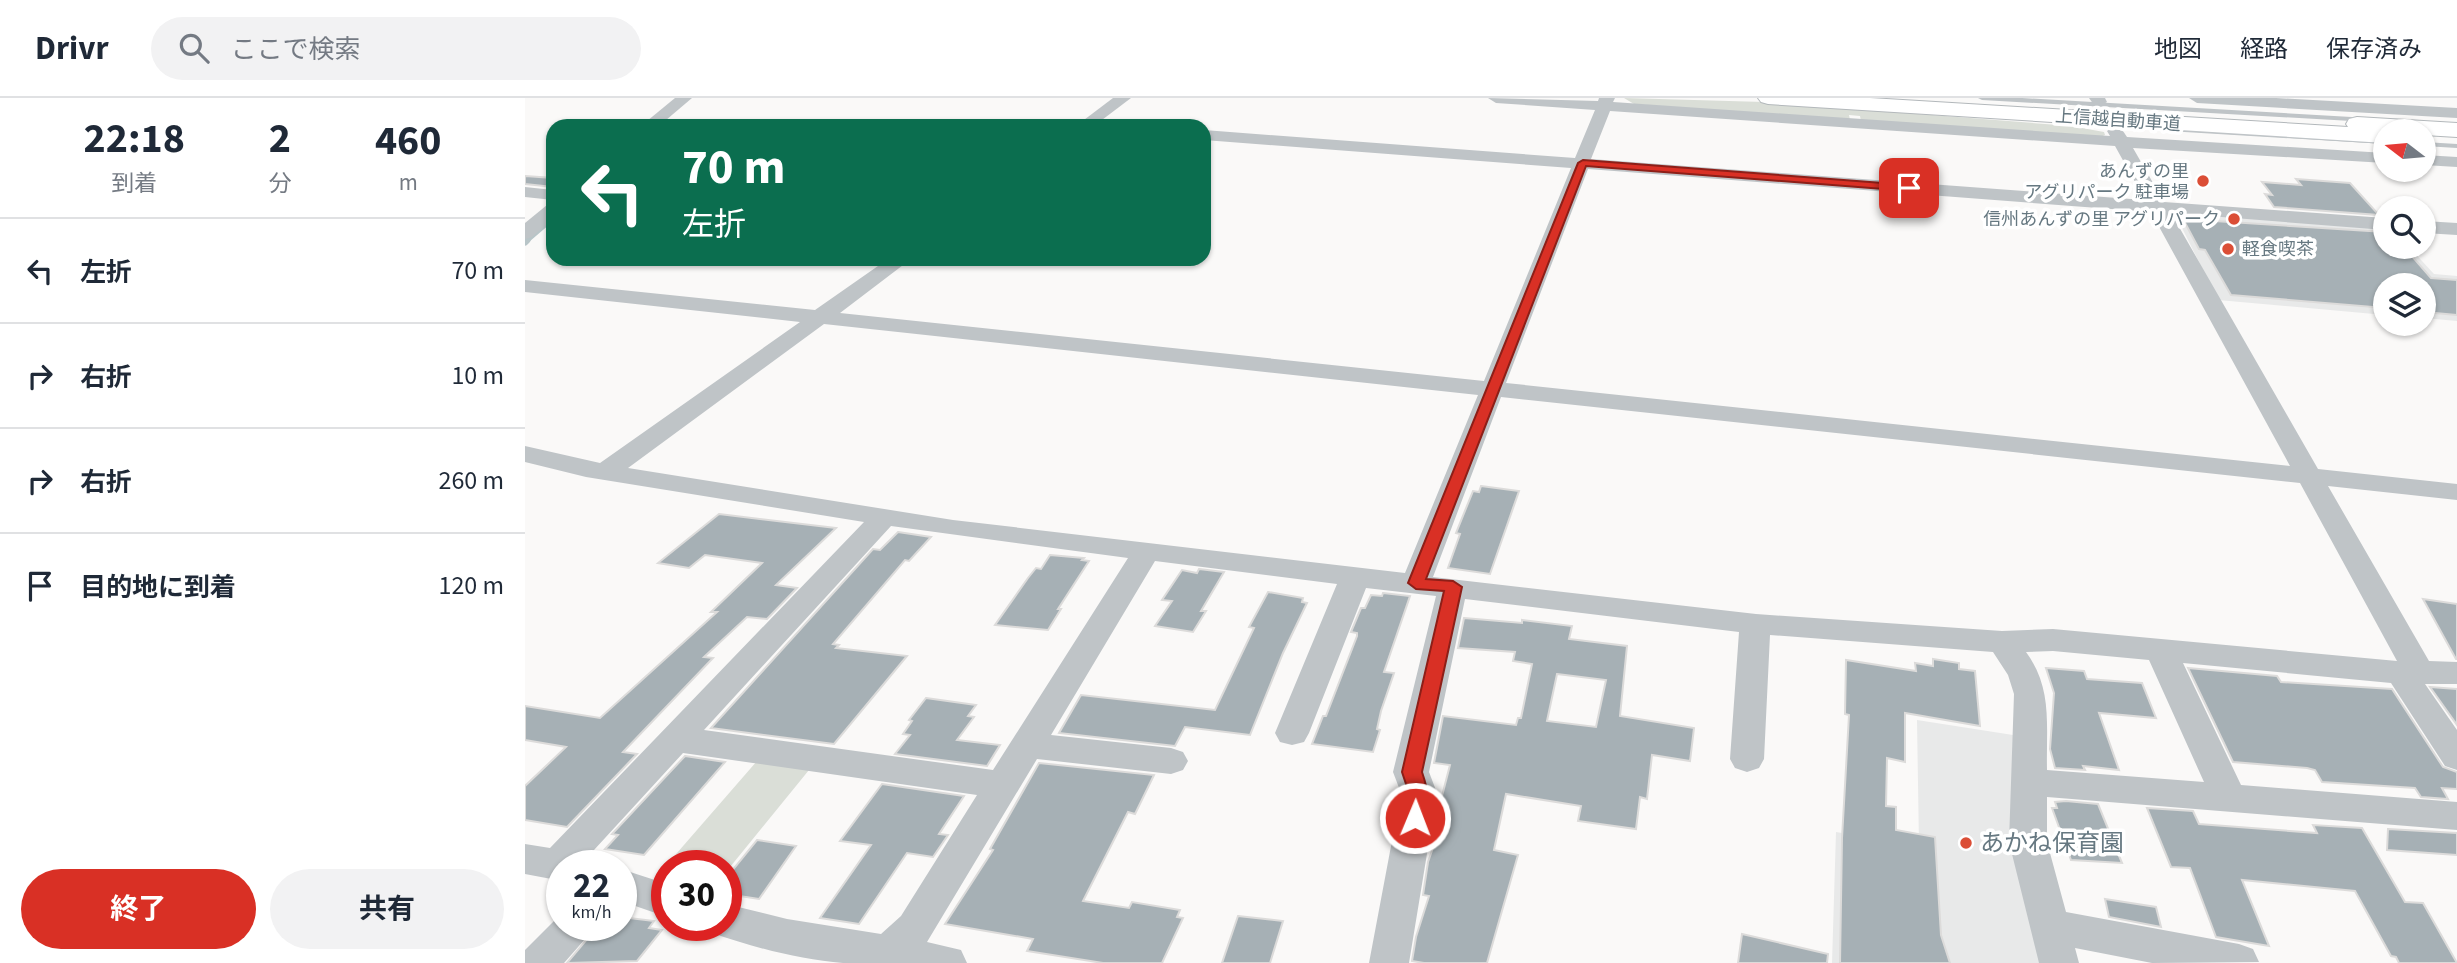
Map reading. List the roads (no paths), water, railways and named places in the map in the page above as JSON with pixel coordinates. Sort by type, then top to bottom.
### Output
[{"type":"highway","name":"上信越自動車道","points":[[1768,98],[2373,135]]},
{"type":"highway","name":"上信越自動車道","points":[[1894,98],[2457,128]]},
{"type":"highway","points":[[2436,139],[2457,140]]},
{"type":"street","points":[[658,119],[684,98]]},
{"type":"street","points":[[1094,119],[1123,98]]},
{"type":"street","points":[[1496,98],[1606,101],[2119,136],[2373,157]]},
{"type":"street","points":[[2197,98],[2457,113]]},
{"type":"street","points":[[1416,583],[1606,101]]},
{"type":"street","points":[[1211,136],[2373,223]]},
{"type":"street","points":[[2119,136],[2309,476],[2409,672],[2457,757]]},
{"type":"street","points":[[2436,161],[2457,162]]},
{"type":"street","points":[[525,192],[546,194]]},
{"type":"street","points":[[525,233],[539,216]]},
{"type":"street","points":[[2436,228],[2457,229]]},
{"type":"street","points":[[605,472],[891,266]]},
{"type":"street","points":[[525,286],[2457,492]]},
{"type":"street","points":[[525,454],[605,472],[884,517],[1355,577],[1755,624],[2002,642],[2053,640],[2409,672],[2457,673]]},
{"type":"street","points":[[563,850],[675,739],[884,517]]},
{"type":"street","points":[[883,958],[915,929],[1025,745],[1147,550]]},
{"type":"street","points":[[1292,733],[1355,577]]},
{"type":"street","points":[[1389,963],[1419,793],[1412,772],[1453,587]]},
{"type":"street","points":[[1747,759],[1755,624]]},
{"type":"street","points":[[2002,642],[2024,673],[2030,694],[2028,842],[2054,944],[2239,962]]},
{"type":"street","points":[[2161,651],[2229,797]]},
{"type":"street","points":[[675,739],[1002,785]]},
{"type":"street","points":[[1025,745],[1171,761]]},
{"type":"street","points":[[2027,782],[2457,816]]},
{"type":"street","points":[[742,925],[883,958],[947,963]]},
{"type":"street","points":[[539,963],[559,941]]},
{"type":"lane","points":[[1757,98],[2195,132],[2373,141]]},
{"type":"lane","points":[[1982,98],[2457,128]]},
{"type":"lane","points":[[2436,145],[2457,146]]},
{"type":"waterway","points":[[525,242],[546,224]]},
{"type":"place","name":"あんずの里 アグリパーク 駐車場","points":[[2203,181]]},
{"type":"place","name":"信州あんずの里 アグリパーク","points":[[2234,219]]},
{"type":"place","name":"軽食喫茶","points":[[2228,249]]},
{"type":"place","name":"あかね保育園","points":[[1966,843]]}]
